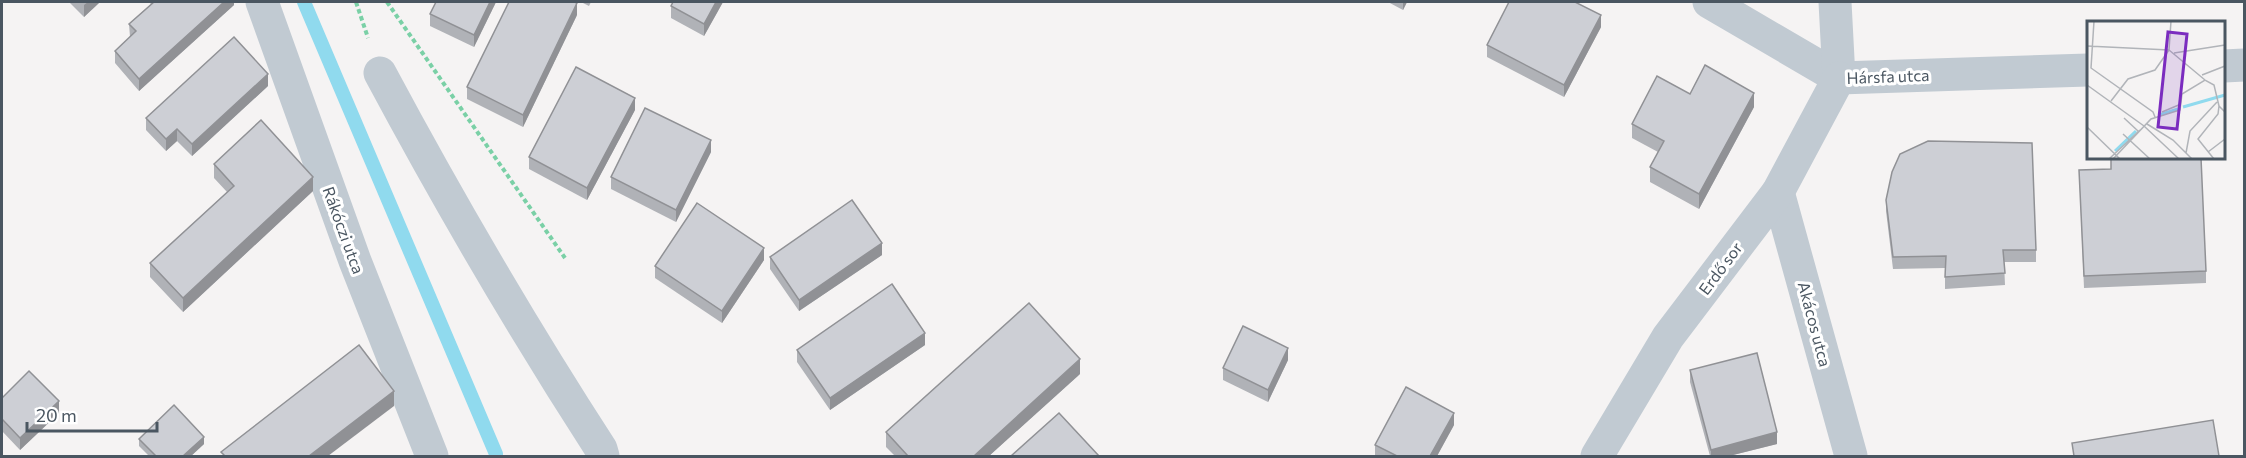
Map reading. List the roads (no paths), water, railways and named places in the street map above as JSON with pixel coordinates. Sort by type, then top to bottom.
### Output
[{"type":"street","name":"Rákóczi utca","points":[[262,2],[355,261],[432,456]]},
{"type":"street","name":"Hársfa utca","points":[[1709,2],[1839,78],[2087,70]]},
{"type":"street","points":[[1835,2],[1839,78]]},
{"type":"street","points":[[2225,66],[2244,65]]},
{"type":"street","points":[[380,73],[433,171],[531,340],[601,449],[603,456]]},
{"type":"street","name":"Erdő sor","points":[[1597,456],[1668,337],[1779,192],[1839,78]]},
{"type":"street","name":"Akácos utca","points":[[1779,192],[1851,456]]},
{"type":"waterway","points":[[304,2],[496,454]]}]
